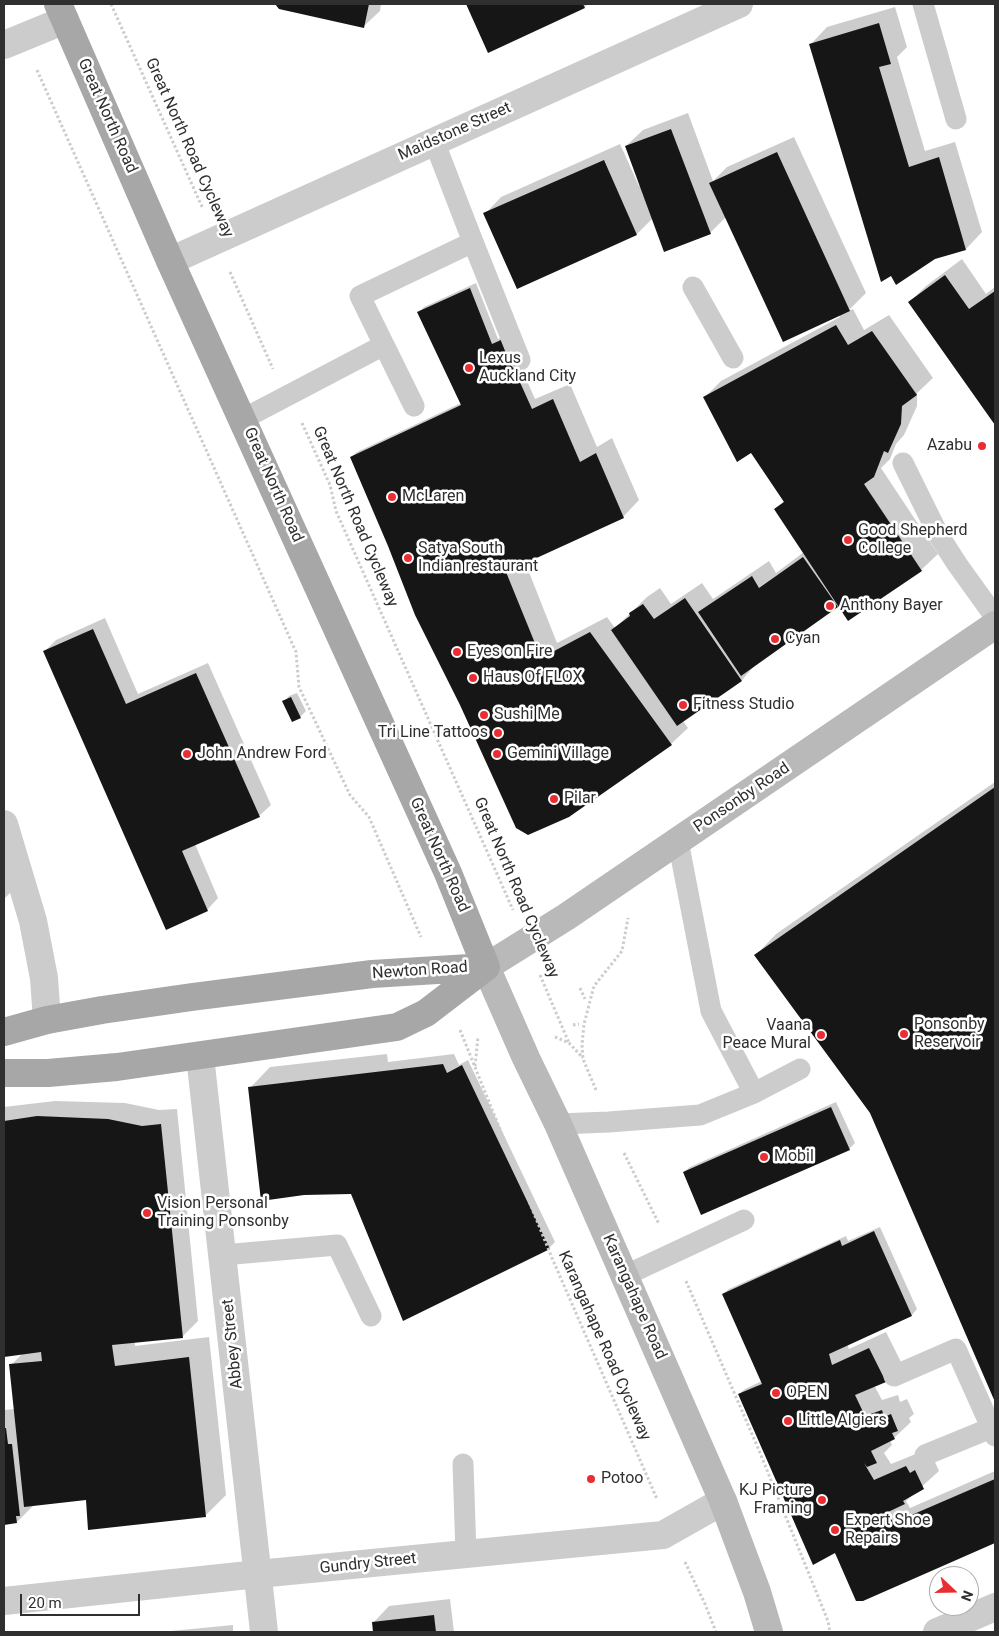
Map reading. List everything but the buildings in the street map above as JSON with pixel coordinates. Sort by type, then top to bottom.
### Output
[{"type":"main road","name":"Great North Road","points":[[62,12],[170,261],[445,866],[486,967]]},
{"type":"main road","name":"Ponsonby Road","points":[[486,967],[678,841],[995,625]]},
{"type":"main road","name":"Newton Road","points":[[4,1032],[47,1020],[102,1010],[221,993],[372,974],[486,967]]},
{"type":"main road","name":"Newton Road","points":[[4,1073],[48,1073],[117,1067],[397,1027],[426,1013],[486,967]]},
{"type":"main road","name":"Karangahape Road","points":[[486,967],[526,1058],[558,1124],[724,1501],[770,1632]]},
{"type":"street","name":"Maidstone Street","points":[[170,261],[739,4]]},
{"type":"street","points":[[13,41],[62,12]]},
{"type":"street","points":[[4,824],[33,921],[44,978],[47,1020]]},
{"type":"street","name":"Abbey Street","points":[[200,1056],[264,1632]]},
{"type":"street","name":"Gundry Street","points":[[4,1601],[258,1574],[663,1535],[724,1501]]},
{"type":"street","points":[[936,1632],[995,1607]]},
{"type":"lane","points":[[923,4],[956,119]]},
{"type":"lane","points":[[434,141],[520,360]]},
{"type":"lane","points":[[414,406],[360,296],[473,242]]},
{"type":"lane","points":[[693,287],[733,358]]},
{"type":"lane","points":[[242,418],[384,345]]},
{"type":"lane","points":[[903,463],[939,536],[995,617]]},
{"type":"lane","points":[[678,841],[711,1011],[754,1093]]},
{"type":"lane","points":[[558,1124],[700,1115],[754,1093],[800,1069]]},
{"type":"lane","points":[[624,1276],[744,1220]]},
{"type":"lane","points":[[223,1255],[337,1245],[371,1316]]},
{"type":"lane","points":[[894,1376],[956,1349],[993,1432],[925,1455]]},
{"type":"lane","points":[[463,1464],[466,1554]]},
{"type":"path","name":"Great North Road Cycleway","points":[[111,4],[288,404],[304,426],[330,485],[336,511],[490,856],[569,1043]]},
{"type":"path","points":[[13,41],[296,652],[298,687],[350,796],[369,817],[434,970]]},
{"type":"path","points":[[580,988],[585,999]]},
{"type":"path","points":[[572,1025],[580,1024]]},
{"type":"path","name":"Karangahape Road Cycleway","points":[[474,1066],[552,1258],[716,1632]]},
{"type":"place","name":"Lexus Auckland City","points":[[469,368]]},
{"type":"place","name":"Azabu","points":[[982,446]]},
{"type":"place","name":"McLaren","points":[[392,497]]},
{"type":"place","name":"Good Shepherd College","points":[[848,540]]},
{"type":"place","name":"Satya South Indian restaurant","points":[[408,558]]},
{"type":"place","name":"Anthony Bayer","points":[[830,606]]},
{"type":"place","name":"Cyan","points":[[775,639]]},
{"type":"place","name":"Eyes on Fire","points":[[457,652]]},
{"type":"place","name":"Haus Of FLOX","points":[[473,678]]},
{"type":"place","name":"Fitness Studio","points":[[683,705]]},
{"type":"place","name":"Sushi Me","points":[[484,715]]},
{"type":"place","name":"Tri Line Tattoos","points":[[498,733]]},
{"type":"place","name":"John Andrew Ford","points":[[187,754]]},
{"type":"place","name":"Gemini Village","points":[[497,754]]},
{"type":"place","name":"Pilar","points":[[554,799]]},
{"type":"place","name":"Ponsonby Reservoir","points":[[904,1034]]},
{"type":"place","name":"Vaana Peace Mural","points":[[821,1035]]},
{"type":"place","name":"Mobil","points":[[764,1157]]},
{"type":"place","name":"Vision Personal Training Ponsonby","points":[[147,1213]]},
{"type":"place","name":"OPEN","points":[[776,1393]]},
{"type":"place","name":"Little Algiers","points":[[788,1421]]},
{"type":"place","name":"Potoo","points":[[591,1479]]},
{"type":"place","name":"KJ Picture Framing","points":[[822,1500]]},
{"type":"place","name":"Expert Shoe Repairs","points":[[835,1530]]}]
